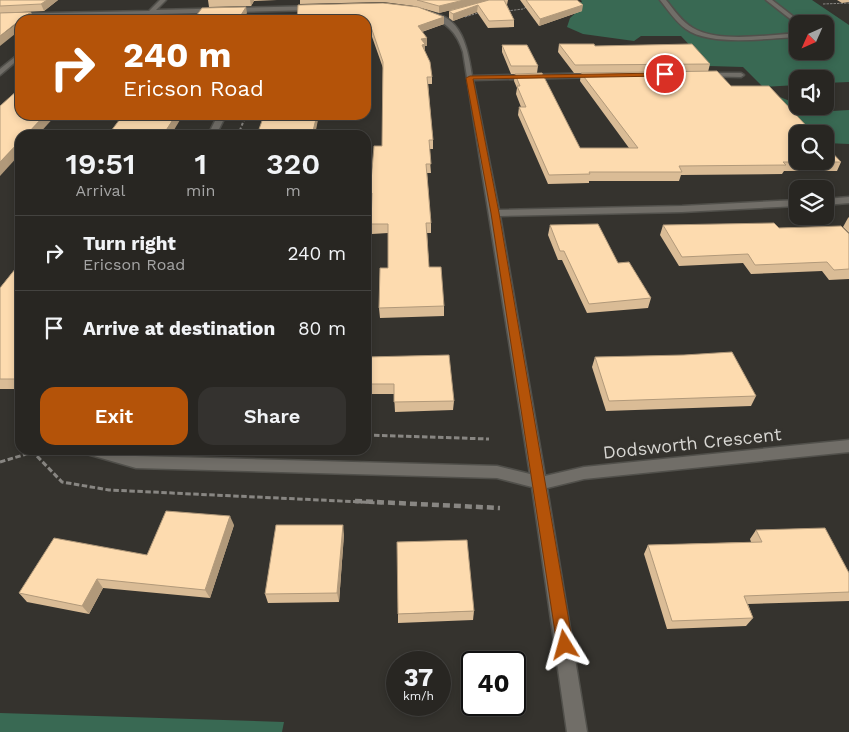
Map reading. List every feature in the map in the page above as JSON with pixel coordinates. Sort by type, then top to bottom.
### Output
[{"type":"street","points":[[150,13],[162,0]]},
{"type":"street","points":[[663,0],[690,30],[701,34],[717,36],[789,35]]},
{"type":"street","points":[[769,0],[789,15]]},
{"type":"street","points":[[115,15],[150,13],[272,13],[323,7]]},
{"type":"street","points":[[415,11],[438,17],[450,23],[460,34],[470,78],[495,213],[532,448],[540,484],[577,732]]},
{"type":"street","points":[[438,17],[452,14]]},
{"type":"street","points":[[0,16],[15,16]]},
{"type":"street","points":[[0,73],[15,60]]},
{"type":"street","points":[[470,78],[607,75]]},
{"type":"street","points":[[693,75],[741,75]]},
{"type":"street","points":[[834,201],[849,200]]},
{"type":"street","points":[[495,213],[682,209],[789,203]]},
{"type":"street","name":"Dodsworth Crescent","points":[[540,484],[584,473],[849,446]]},
{"type":"street","points":[[110,455],[136,462],[496,472],[540,484]]},
{"type":"path","points":[[506,11],[523,9],[530,5],[530,0]]},
{"type":"path","points":[[823,4],[849,3]]},
{"type":"path","points":[[462,18],[484,11]]},
{"type":"path","points":[[371,435],[489,438]]},
{"type":"path","points":[[0,462],[22,455]]},
{"type":"path","points":[[38,455],[62,482],[109,490],[500,508]]},
{"type":"green space","points":[[581,0],[812,0],[849,25],[849,82],[834,83],[834,70],[789,70],[789,85],[763,87],[743,67],[709,66],[681,36],[641,36],[634,41],[583,34],[567,27],[570,18],[580,9],[577,3],[582,2]]},
{"type":"green space","points":[[780,97],[789,101],[789,115],[834,115],[834,111],[849,110],[849,144],[834,143],[834,125],[794,125]]},
{"type":"green space","points":[[0,713],[284,722],[282,732],[0,732]]},
{"type":"building","points":[[0,0],[47,0],[41,4],[0,6]]},
{"type":"building","points":[[417,0],[464,0],[439,6]]},
{"type":"building","points":[[489,0],[504,0],[514,20],[489,21],[478,5],[453,14],[449,11]]},
{"type":"building","points":[[526,0],[577,0],[583,5],[540,19]]},
{"type":"building","points":[[383,3],[418,7],[444,17],[418,26],[427,38],[421,39],[425,44],[422,45],[430,62],[432,77],[427,77],[433,140],[429,140],[431,164],[426,164],[431,223],[426,223],[429,267],[441,267],[444,306],[379,308],[380,268],[388,268],[388,224],[371,224],[371,181],[374,146],[382,146],[383,62],[371,27],[371,15],[297,15],[298,5]]},
{"type":"building","points":[[246,7],[241,15],[197,15],[202,8]]},
{"type":"building","points":[[31,12],[27,15],[15,15],[15,24],[0,36],[0,13]]},
{"type":"building","points":[[559,44],[594,44],[595,46],[692,44],[710,64],[575,65]]},
{"type":"building","points":[[502,45],[527,45],[538,66],[511,66]]},
{"type":"building","points":[[717,71],[731,86],[769,86],[789,107],[789,115],[796,115],[806,125],[789,125],[789,162],[783,162],[786,165],[679,166],[682,172],[589,172],[590,174],[549,175],[519,107],[526,107],[517,86],[520,86],[515,74],[542,73],[580,148],[638,148],[581,73]]},
{"type":"building","points":[[15,92],[15,120],[40,120],[31,130],[15,130],[15,146],[0,162],[0,106]]},
{"type":"building","points":[[119,120],[173,120],[166,130],[112,130]]},
{"type":"building","points":[[262,120],[316,120],[313,130],[259,130]]},
{"type":"building","points":[[834,155],[841,162],[834,162]]},
{"type":"building","points":[[774,223],[779,228],[841,226],[849,234],[849,269],[834,270],[827,262],[755,265],[748,254],[682,257],[663,225]]},
{"type":"building","points":[[598,224],[618,263],[629,262],[651,298],[589,304],[564,251],[560,251],[550,225]]},
{"type":"building","points":[[15,269],[15,379],[0,379],[0,288]]},
{"type":"building","points":[[732,352],[756,396],[609,401],[595,357],[684,355]]},
{"type":"building","points":[[449,355],[454,401],[394,402],[394,384],[371,384],[371,357]]},
{"type":"building","points":[[166,511],[230,516],[205,590],[97,579],[82,606],[19,593],[54,538],[147,555]]},
{"type":"building","points":[[276,525],[343,525],[337,593],[265,594]]},
{"type":"building","points":[[825,528],[849,573],[849,592],[744,596],[753,618],[672,621],[648,545],[762,542],[756,530]]},
{"type":"building","points":[[467,540],[474,611],[398,614],[397,542]]},
{"type":"route","points":[[565,645],[547,524],[532,448],[495,213],[470,78],[665,74]]}]
